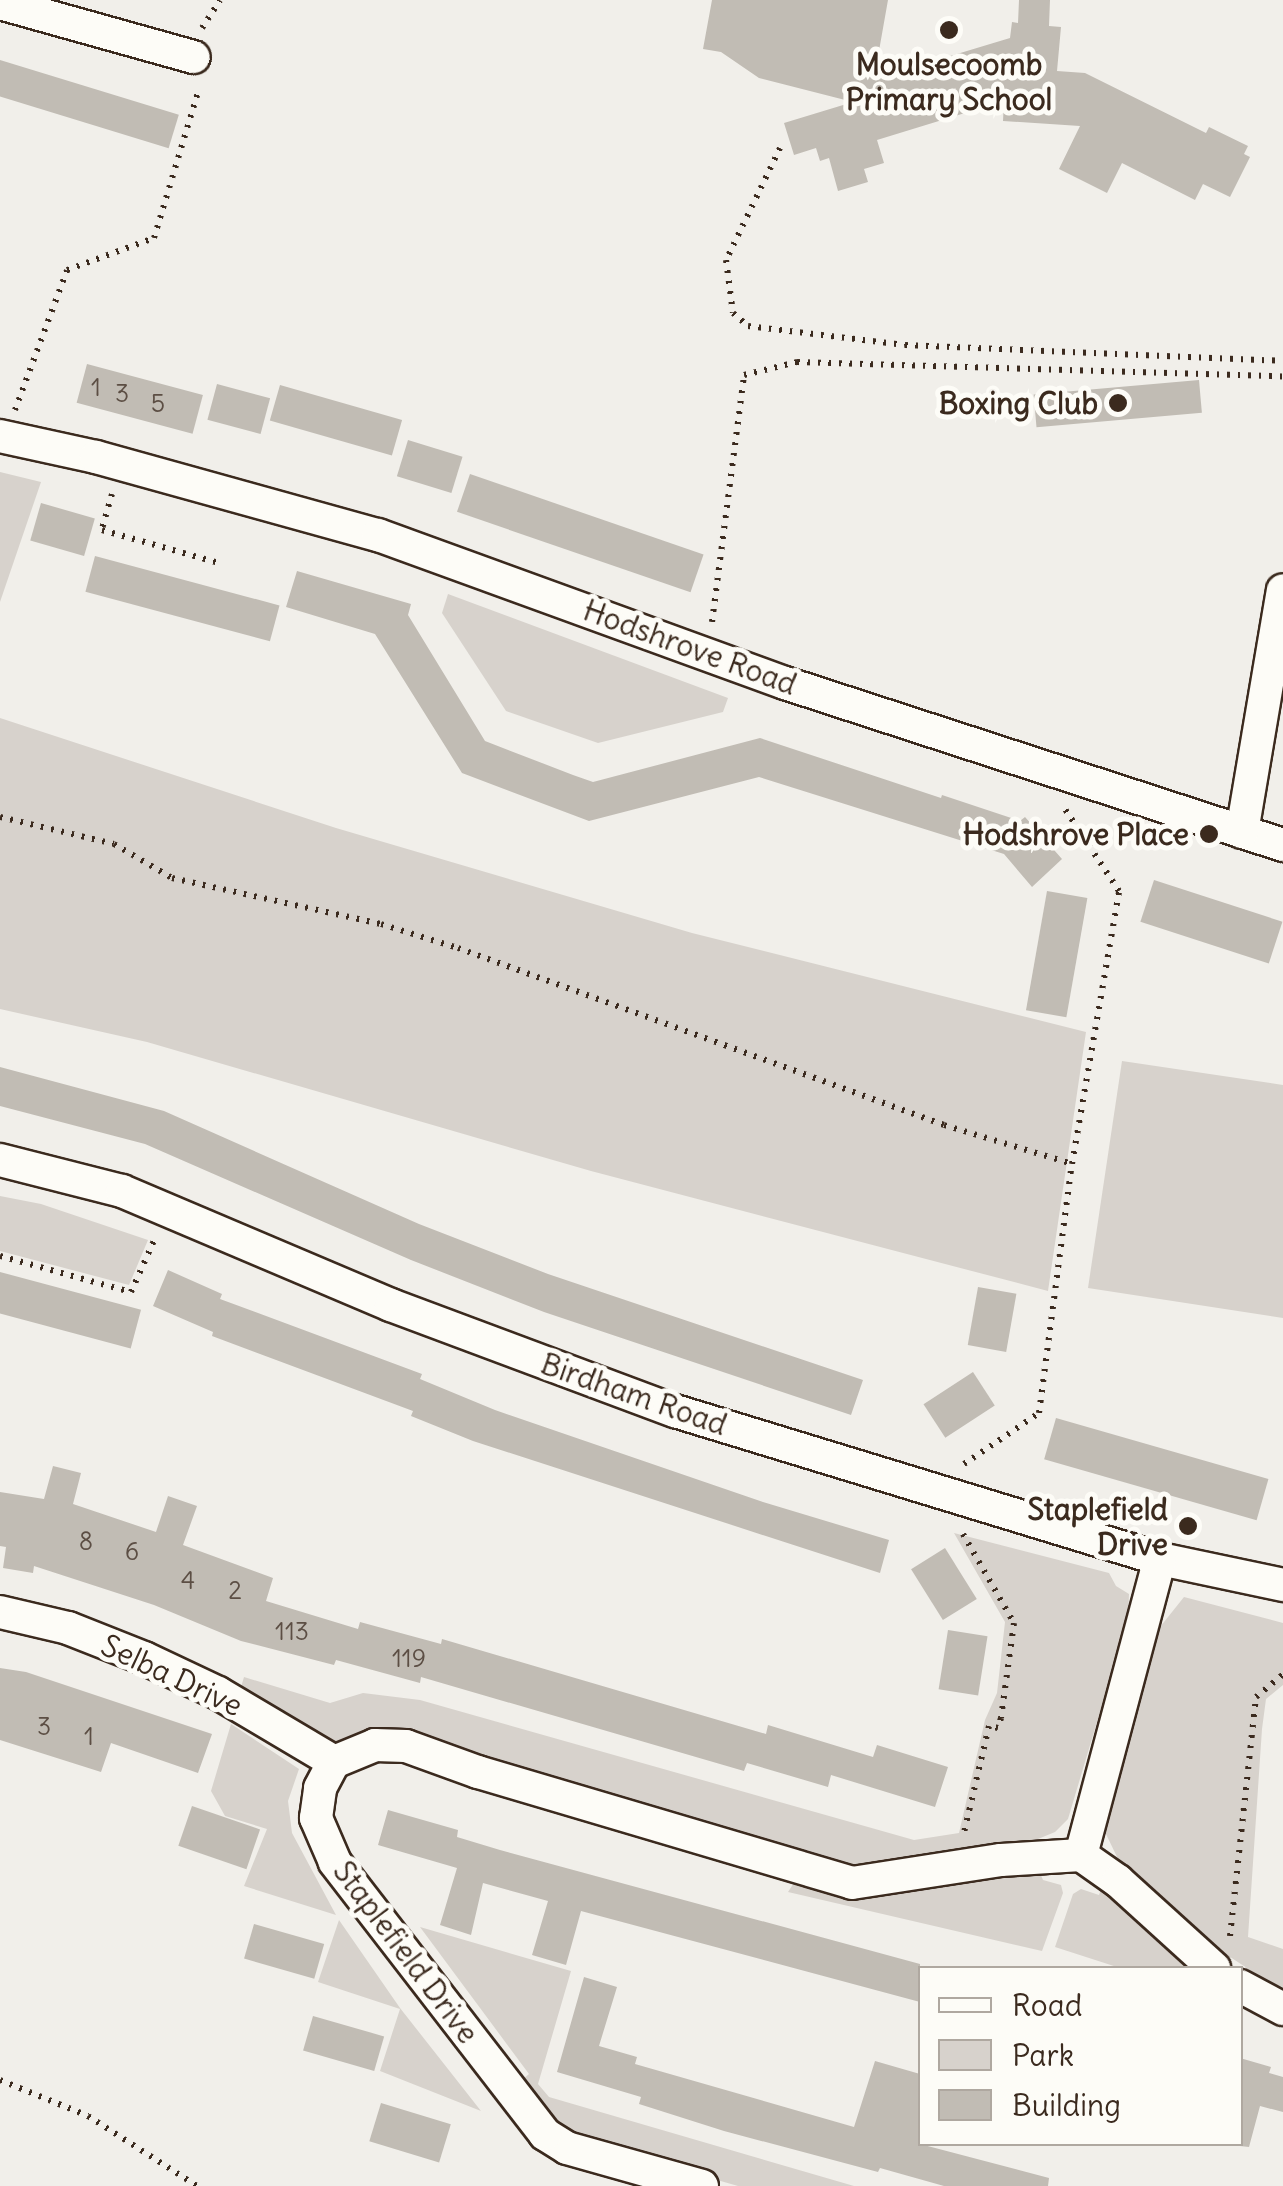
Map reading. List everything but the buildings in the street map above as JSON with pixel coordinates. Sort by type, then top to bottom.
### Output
[{"type":"street","points":[[0,3],[194,57]]},
{"type":"street","name":"Hodshrove Road","points":[[3,436],[378,535],[1072,780],[1283,845]]},
{"type":"street","points":[[1242,832],[1283,590]]},
{"type":"street","name":"Birdham Road","points":[[0,1160],[122,1191],[390,1305],[955,1510],[1283,1585]]},
{"type":"street","points":[[1081,1855],[1160,1559]]},
{"type":"street","name":"Selba Drive","points":[[0,1612],[68,1628],[144,1658],[218,1694],[334,1762]]},
{"type":"street","points":[[334,1762],[375,1745],[406,1746],[478,1772],[852,1882],[1001,1860],[1081,1855],[1118,1881],[1212,1966]]},
{"type":"street","name":"Staplefield Drive","points":[[334,1762],[320,1788],[316,1818],[335,1862],[546,2134],[567,2148],[702,2186]]},
{"type":"street","points":[[1243,1988],[1283,2009]]},
{"type":"path","points":[[3,436],[67,270],[154,238],[200,88],[194,57]]},
{"type":"path","points":[[780,148],[726,260],[730,301],[734,313],[748,326],[905,345],[1283,361]]},
{"type":"path","points":[[706,653],[744,375],[796,362],[1283,376]]},
{"type":"path","points":[[108,461],[102,530],[219,563]]},
{"type":"path","points":[[965,1837],[988,1726],[998,1728],[1001,1718],[1014,1622],[955,1510],[962,1465],[1039,1413],[1072,1164],[1118,891],[1063,806],[1072,780]]},
{"type":"path","points":[[0,816],[114,844],[172,878],[381,924],[458,948],[944,1126],[1072,1164]]},
{"type":"path","points":[[0,1256],[131,1292],[156,1235]]},
{"type":"path","points":[[1230,1936],[1256,1697],[1283,1674]]},
{"type":"path","points":[[0,2080],[88,2116],[197,2186]]},
{"type":"green space","points":[[0,472],[41,482],[0,602]]},
{"type":"green space","points":[[448,594],[728,698],[723,712],[598,743],[506,711],[442,613]]},
{"type":"green space","points":[[0,718],[336,828],[692,933],[1086,1032],[1048,1291],[591,1171],[147,1042],[0,1009]]},
{"type":"green space","points":[[1122,1061],[1283,1085],[1283,1318],[1088,1288]]},
{"type":"green space","points":[[0,1196],[41,1204],[148,1240],[129,1285],[0,1251]]},
{"type":"green space","points":[[954,1533],[1109,1573],[1116,1586],[1129,1594],[1128,1618],[1068,1819],[1055,1832],[1038,1839],[959,1848],[959,1881],[1040,1873],[1043,1880],[1061,1885],[1063,1893],[1042,1951],[788,1892],[812,1855],[411,1735],[331,1747],[239,1694],[244,1677],[330,1703],[363,1693],[420,1700],[914,1840],[959,1833],[985,1720],[997,1693],[1005,1622]]},
{"type":"green space","points":[[1184,1597],[1283,1623],[1283,1685],[1266,1699],[1262,1729],[1248,1937],[1283,1949],[1283,1987],[1270,1983],[1224,1953],[1118,1859],[1105,1832],[1105,1817],[1160,1627]]},
{"type":"green space","points":[[231,1724],[299,1769],[288,1801],[292,1833],[336,1915],[244,1886],[267,1829],[225,1816],[211,1791]]},
{"type":"green space","points":[[1081,1889],[1099,1895],[1101,1889],[1108,1889],[1193,1966],[1114,1966],[1055,1947],[1073,1894]]},
{"type":"green space","points":[[339,1920],[400,2008],[481,2111],[380,2071],[400,2009],[318,1982]]},
{"type":"green space","points":[[420,1927],[571,1971],[538,2084],[549,2097],[854,2186],[738,2186],[554,2133],[515,2086],[529,2074]]},
{"type":"place","name":"Moulsecoomb Primary School","points":[[949,30]]},
{"type":"place","name":"Boxing Club","points":[[1118,403]]},
{"type":"place","name":"Hodshrove Place","points":[[1209,834]]},
{"type":"place","name":"Staplefield Drive","points":[[1188,1526]]}]
